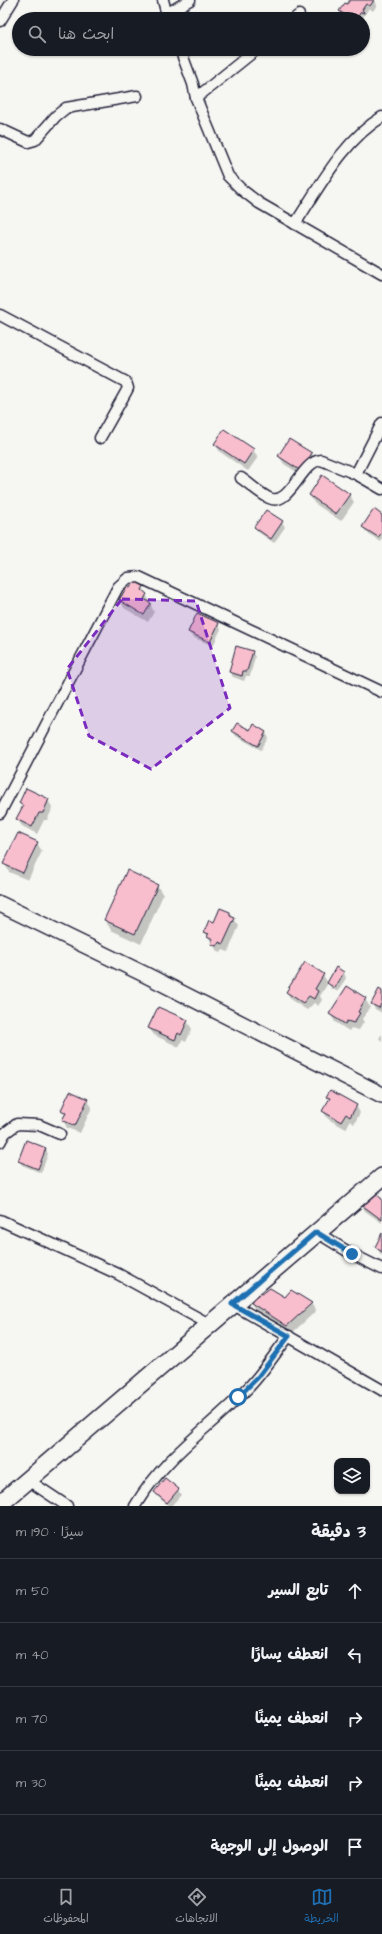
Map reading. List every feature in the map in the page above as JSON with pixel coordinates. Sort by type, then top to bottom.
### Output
[{"type":"main road","points":[[0,1504],[382,1177]]},
{"type":"street","points":[[0,21],[13,0]]},
{"type":"street","points":[[162,0],[166,12]]},
{"type":"street","points":[[173,12],[190,0]]},
{"type":"street","points":[[183,56],[193,84],[196,98],[228,176],[242,190],[259,203],[382,274]]},
{"type":"street","points":[[196,98],[248,56]]},
{"type":"street","points":[[0,129],[28,142],[35,140],[56,116],[66,108],[137,96]]},
{"type":"street","points":[[295,224],[341,155],[365,128],[382,117]]},
{"type":"street","points":[[0,315],[126,382],[128,388],[100,438]]},
{"type":"street","points":[[356,474],[382,423]]},
{"type":"street","points":[[241,478],[270,499],[280,498],[288,492],[310,464],[315,460],[321,460],[356,474],[382,489]]},
{"type":"street","points":[[0,813],[103,613],[118,587],[128,578],[139,577],[382,692]]},
{"type":"street","points":[[0,904],[144,974],[382,1095]]},
{"type":"street","points":[[0,1142],[5,1133],[18,1124],[39,1125],[60,1134]]},
{"type":"street","points":[[0,1220],[118,1274],[209,1324]]},
{"type":"street","points":[[316,1232],[352,1254],[382,1269]]},
{"type":"street","points":[[232,1304],[382,1390]]},
{"type":"street","points":[[135,1506],[160,1472],[185,1444],[248,1388],[289,1336]]},
{"type":"street","points":[[28,1480],[67,1506]]},
{"type":"highlighted area","points":[[122,599],[196,601],[230,708],[151,769],[89,736],[67,669]]},
{"type":"building","points":[[350,0],[374,0],[370,6],[366,4],[362,10],[364,12],[339,11],[345,3],[347,4]]},
{"type":"building","points":[[224,429],[254,449],[244,464],[214,444]]},
{"type":"building","points":[[289,439],[312,453],[301,471],[278,456]]},
{"type":"building","points":[[322,475],[350,494],[336,514],[309,495]]},
{"type":"building","points":[[374,509],[382,515],[382,533],[378,537],[362,527]]},
{"type":"building","points":[[266,510],[283,521],[271,539],[254,527]]},
{"type":"building","points":[[136,578],[142,582],[140,584],[144,586],[142,590],[147,594],[144,599],[151,603],[144,615],[119,600],[127,587],[130,588]]},
{"type":"building","points":[[197,613],[219,623],[210,642],[188,632]]},
{"type":"building","points":[[236,646],[253,651],[247,671],[243,671],[242,676],[229,672]]},
{"type":"building","points":[[237,723],[250,730],[253,724],[266,732],[258,746],[232,731]]},
{"type":"building","points":[[26,788],[49,799],[43,813],[39,813],[32,827],[16,819],[23,806],[19,803]]},
{"type":"building","points":[[18,833],[38,842],[23,873],[3,864]]},
{"type":"building","points":[[127,870],[158,885],[135,934],[104,920]]},
{"type":"building","points":[[220,908],[230,912],[230,916],[235,918],[223,944],[219,942],[217,946],[211,944],[213,939],[207,936],[209,934],[204,932],[209,920],[214,922]]},
{"type":"building","points":[[305,962],[324,974],[315,989],[318,991],[314,999],[309,996],[303,1003],[286,992]]},
{"type":"building","points":[[336,967],[344,972],[335,988],[327,983]]},
{"type":"building","points":[[347,986],[366,998],[354,1023],[347,1021],[345,1024],[329,1014]]},
{"type":"building","points":[[379,989],[382,991],[382,1002],[379,1008],[371,1004]]},
{"type":"building","points":[[158,1007],[188,1020],[181,1035],[178,1033],[175,1040],[148,1028]]},
{"type":"building","points":[[330,1090],[357,1105],[350,1117],[346,1114],[341,1122],[322,1111],[330,1098],[326,1097]]},
{"type":"building","points":[[70,1091],[88,1099],[75,1126],[62,1120],[66,1113],[61,1110]]},
{"type":"building","points":[[26,1140],[46,1148],[38,1169],[18,1161]]},
{"type":"building","points":[[371,1190],[382,1199],[382,1220],[359,1203]]},
{"type":"building","points":[[382,1233],[382,1252],[375,1247]]},
{"type":"building","points":[[270,1288],[285,1297],[291,1290],[312,1303],[287,1326],[251,1303],[259,1292],[262,1294]]},
{"type":"building","points":[[165,1478],[179,1489],[167,1503],[154,1492]]},
{"type":"route","points":[[238,1397],[258,1377],[289,1336],[232,1304],[316,1232],[352,1254]]}]
